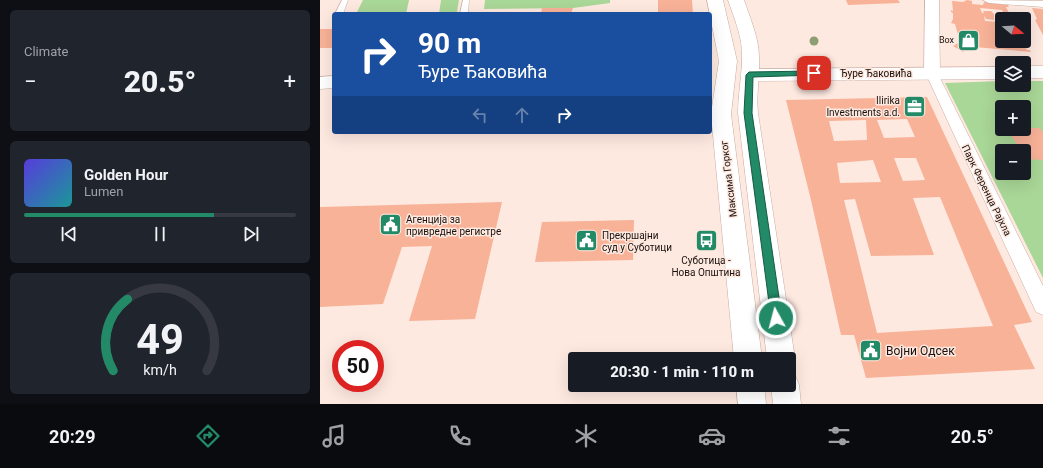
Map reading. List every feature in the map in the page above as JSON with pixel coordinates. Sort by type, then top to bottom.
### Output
[{"type":"main road","name":"Максима Горког","points":[[715,0],[727,48],[728,61],[718,75],[747,352]]},
{"type":"main road","points":[[736,0],[750,47],[751,56],[748,113],[781,352]]},
{"type":"main road","points":[[1031,72],[1043,72]]},
{"type":"main road","name":"Ђуре Ђаковића","points":[[718,75],[995,73]]},
{"type":"main road","points":[[320,83],[332,82]]},
{"type":"main road","points":[[751,392],[752,404]]},
{"type":"main road","points":[[786,392],[787,404]]},
{"type":"street","points":[[932,0],[932,74]]},
{"type":"street","points":[[989,0],[1043,4]]},
{"type":"street","name":"Парк Ференца Рајхла","points":[[932,74],[1043,306]]},
{"type":"lane","points":[[340,12],[345,0]]},
{"type":"lane","points":[[464,12],[466,0]]},
{"type":"green space","points":[[363,0],[409,0],[406,12],[357,12]]},
{"type":"green space","points":[[441,0],[459,0],[457,12],[439,12]]},
{"type":"green space","points":[[485,0],[610,0],[610,3],[573,8],[484,9]]},
{"type":"green space","points":[[995,81],[995,92],[1031,92],[1031,81],[1043,81],[1043,278],[945,83]]},
{"type":"building","points":[[658,0],[692,0],[693,12],[658,12]]},
{"type":"building","points":[[846,0],[898,0],[900,3],[848,5]]},
{"type":"building","points":[[967,0],[972,1],[972,4],[983,5],[984,2],[1008,5],[1009,7],[1006,7],[1008,12],[980,8],[982,13],[984,13],[983,11],[991,11],[994,14],[994,20],[986,19],[984,16],[985,21],[995,22],[995,48],[1026,48],[1031,52],[974,47],[959,38],[955,24],[951,23],[953,19],[953,13],[951,12],[951,10],[953,11],[952,1],[963,2]]},
{"type":"building","points":[[542,8],[573,8],[572,12],[541,12]]},
{"type":"building","points":[[1032,8],[1043,9],[1043,35],[1035,20],[1037,19]]},
{"type":"building","points":[[320,29],[332,29],[332,48],[320,48]]},
{"type":"building","points":[[958,43],[968,48],[963,52],[953,46]]},
{"type":"building","points":[[927,97],[1032,322],[1014,325],[1035,369],[866,378],[854,335],[841,335],[811,200],[786,100]],"holes":[[[907,119],[915,137],[884,138],[877,120]],[[866,120],[867,140],[834,141],[829,121]],[[894,158],[916,158],[925,180],[903,181]],[[873,160],[881,182],[840,183],[837,163]],[[940,197],[993,326],[877,333],[844,200],[855,199],[871,256],[934,255],[913,198]]]},
{"type":"building","points":[[1031,128],[1040,128],[1043,133],[1043,160],[1031,159],[1031,144],[1017,144],[1011,136],[1031,136]]},
{"type":"building","points":[[502,202],[475,319],[409,321],[432,246],[402,247],[383,304],[320,307],[320,207]]},
{"type":"building","name":"Прекршајни суд у Суботици","points":[[634,220],[633,260],[535,262],[542,222]]},
{"type":"place","name":"Box","points":[[969,40]]},
{"type":"place","name":"Ilirika Investments a.d.","points":[[915,106]]},
{"type":"place","name":"Агенција за привредне регистре","points":[[390,225]]},
{"type":"place","name":"Суботица - Нова Општина","points":[[706,240]]},
{"type":"place","name":"Прекршајни суд у Суботици","points":[[586,241]]},
{"type":"place","name":"Војни Одсек","points":[[871,351]]},
{"type":"route","points":[[776,318],[748,113],[747,96],[749,75],[814,73]]}]
